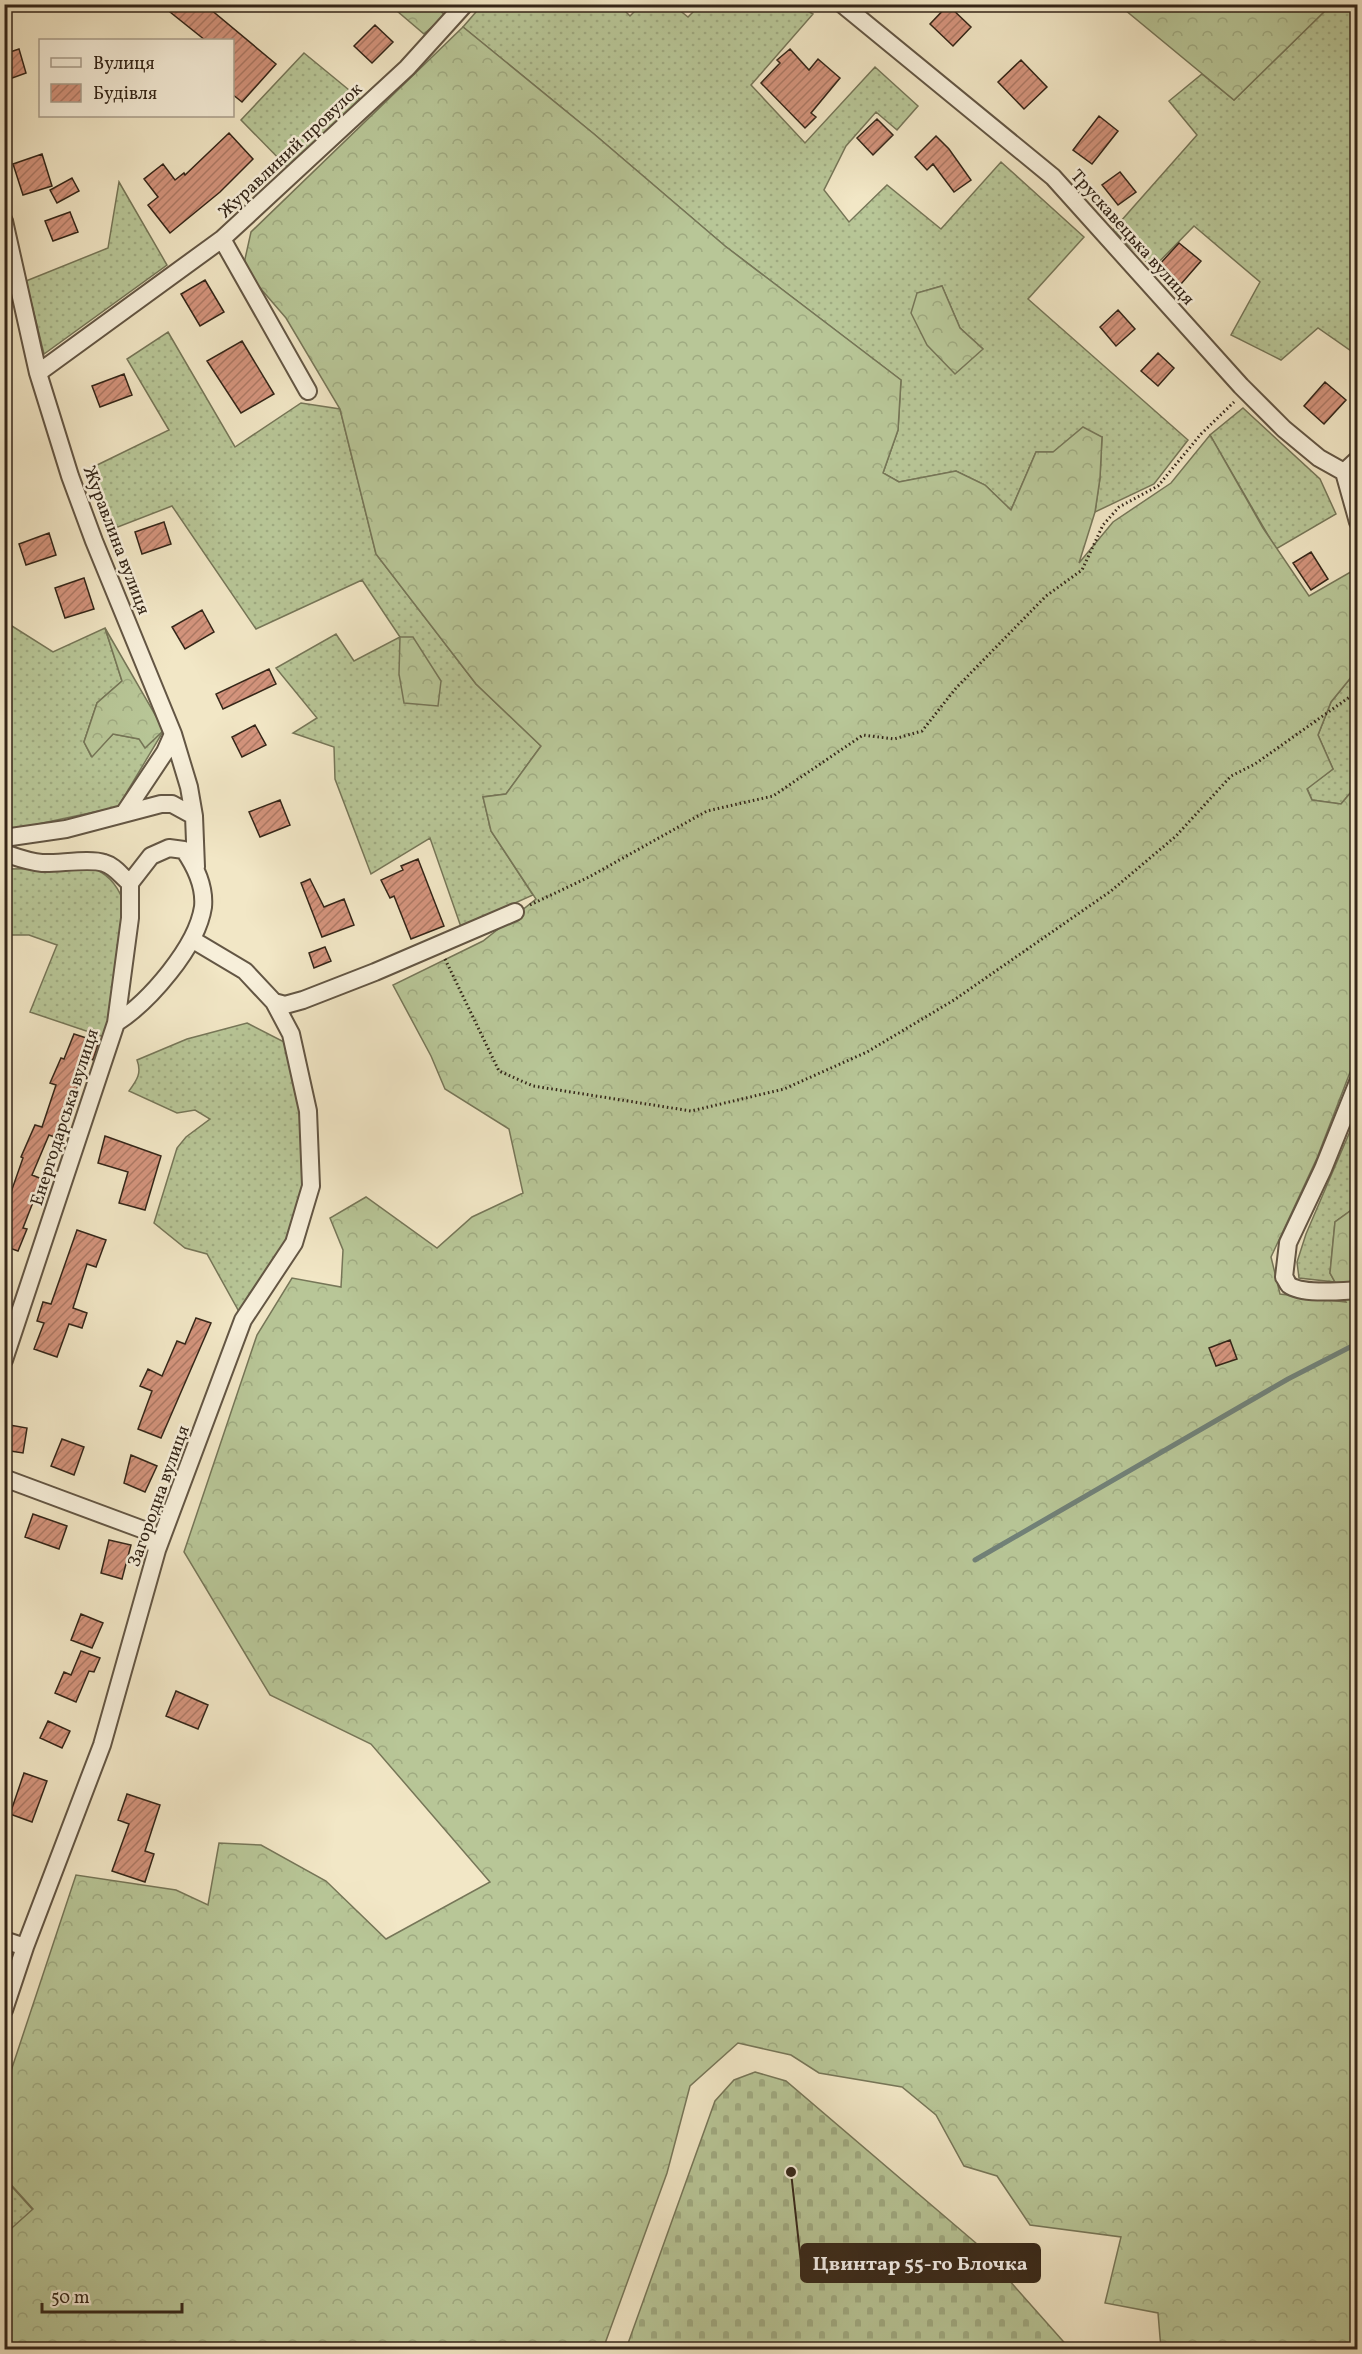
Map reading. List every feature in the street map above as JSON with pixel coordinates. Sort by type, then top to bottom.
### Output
[{"type":"street","name":"Журавлиний провулок","points":[[308,391],[222,239],[407,68],[465,4]]},
{"type":"street","name":"Трускавецька вулиця","points":[[842,4],[1053,177],[1245,391],[1284,429],[1319,458],[1344,472]]},
{"type":"street","name":"Журавлина вулиця","points":[[4,221],[38,373],[70,476],[94,541],[173,734],[189,787],[194,816],[196,871],[201,885],[203,906],[193,940]]},
{"type":"street","points":[[38,373],[222,239]]},
{"type":"street","points":[[1358,459],[1344,472],[1358,522]]},
{"type":"street","points":[[125,812],[165,752],[173,734]]},
{"type":"street","points":[[4,838],[66,829],[161,804],[172,804],[194,816]]},
{"type":"street","points":[[4,853],[38,863],[93,860],[116,869],[130,882],[152,856],[169,848],[184,850],[196,871]]},
{"type":"street","name":"Енергодарська вулиця","points":[[4,1360],[116,1023],[130,918],[130,882]]},
{"type":"street","points":[[274,1002],[285,1005],[303,1000],[515,912]]},
{"type":"street","points":[[116,1023],[130,1014],[169,972],[193,940]]},
{"type":"street","name":"Загородна вулиця","points":[[4,2010],[25,1947],[102,1745],[157,1550],[243,1320],[294,1243],[311,1186],[308,1111],[291,1034],[274,1002],[245,971],[193,940]]},
{"type":"street","points":[[1358,1082],[1323,1169],[1288,1243],[1284,1277],[1290,1285],[1301,1289],[1327,1292],[1358,1290]]},
{"type":"street","points":[[4,1478],[144,1530],[153,1539],[157,1550]]},
{"type":"street","points":[[4,1940],[25,1947]]},
{"type":"path","points":[[515,912],[589,877],[707,811],[773,796],[863,735],[894,739],[922,731],[956,688],[1046,596],[1082,570],[1103,525],[1119,507],[1158,486],[1201,434],[1245,391]]},
{"type":"path","points":[[439,945],[499,1071],[533,1086],[691,1111],[784,1089],[867,1052],[954,999],[1101,897],[1176,836],[1231,776],[1255,764],[1358,691]]},
{"type":"green space","points":[[390,5],[433,5],[445,15],[424,34]]},
{"type":"green space","points":[[482,5],[619,5],[630,16],[641,5],[673,5],[688,17],[700,5],[797,5],[813,14],[751,85],[805,143],[875,67],[918,106],[897,130],[876,112],[846,146],[824,190],[849,222],[887,185],[941,229],[1001,162],[1084,237],[1028,299],[1188,440],[1154,484],[1095,512],[1100,478],[1102,437],[1053,452],[1036,452],[1011,510],[985,485],[956,471],[899,482],[883,473],[898,430],[901,380],[725,246],[594,134],[463,27]],"holes":[[[942,286],[960,328],[983,349],[917,293]]]},
{"type":"green space","points":[[1119,5],[1331,5],[1234,100]]},
{"type":"green space","points":[[1331,5],[1357,5],[1357,355],[1318,328],[1281,360],[1231,335],[1260,282],[1194,226],[1153,268],[1113,230],[1197,135],[1169,101],[1202,74],[1234,100]]},
{"type":"green space","points":[[463,27],[594,134],[725,246],[901,380],[898,430],[883,473],[899,482],[956,471],[985,485],[1011,510],[1036,452],[1053,452],[1083,427],[1102,437],[1100,478],[1095,512],[1079,563],[1113,522],[1171,483],[1210,435],[1263,528],[1309,596],[1354,570],[1357,575],[1357,670],[1331,702],[1318,735],[1333,769],[1307,789],[1312,800],[1341,804],[1357,785],[1357,1041],[1354,1062],[1317,1158],[1271,1257],[1280,1294],[1346,1302],[1330,1273],[1335,1222],[1357,1206],[1357,2349],[1161,2349],[1158,2313],[1105,2303],[1121,2237],[1030,2225],[997,2176],[964,2166],[936,2115],[902,2087],[819,2073],[791,2055],[738,2043],[690,2086],[667,2173],[603,2349],[5,2349],[4,2235],[33,2209],[5,2178],[5,2089],[76,1875],[176,1890],[208,1905],[219,1843],[261,1845],[326,1881],[386,1939],[490,1882],[371,1744],[270,1695],[184,1552],[257,1335],[292,1278],[341,1287],[343,1250],[330,1218],[366,1197],[437,1248],[472,1217],[523,1193],[509,1129],[445,1089],[431,1056],[393,985],[483,941],[536,899],[491,831],[483,797],[506,794],[541,746],[476,684],[376,554],[340,409],[286,318],[243,268],[251,232]]},
{"type":"green space","points":[[304,53],[360,99],[289,169],[241,120]]},
{"type":"green space","points":[[119,182],[167,265],[44,354],[26,281],[108,248]]},
{"type":"green space","points":[[942,286],[960,328],[983,349],[955,374],[927,345],[911,313],[917,293]]},
{"type":"green space","points":[[168,332],[235,447],[301,403],[340,409],[376,554],[476,684],[541,746],[506,794],[483,797],[491,831],[533,895],[461,927],[430,838],[371,874],[335,779],[334,747],[293,733],[317,718],[276,668],[336,634],[354,661],[400,637],[362,580],[256,629],[172,506],[110,530],[89,469],[169,430],[127,359]]},
{"type":"green space","points":[[1243,408],[1320,479],[1336,514],[1276,549],[1210,435]]},
{"type":"green space","points":[[4,621],[53,652],[105,628],[122,681],[97,703],[84,742],[91,756],[113,734],[139,739],[164,730],[118,807],[5,831]]},
{"type":"green space","points":[[105,628],[164,730],[145,748],[139,739],[113,734],[92,757],[84,742],[97,703],[122,681]]},
{"type":"green space","points":[[400,637],[413,637],[441,681],[438,706],[404,703],[399,674]]},
{"type":"green space","points":[[1357,670],[1357,785],[1341,804],[1312,800],[1307,788],[1333,769],[1318,735],[1331,702]]},
{"type":"green space","points":[[92,868],[107,876],[118,889],[123,900],[124,911],[122,946],[107,1038],[30,1012],[57,945],[29,935],[5,935],[5,869]]},
{"type":"green space","points":[[247,1023],[290,1045],[305,1113],[308,1186],[291,1241],[242,1317],[207,1254],[185,1248],[154,1223],[177,1148],[186,1137],[210,1119],[195,1110],[177,1113],[129,1091],[138,1076],[137,1060],[187,1039]]},
{"type":"green space","points":[[1357,1115],[1357,1206],[1335,1222],[1330,1273],[1335,1282],[1299,1278],[1297,1262],[1306,1234]]},
{"type":"green space","points":[[755,2072],[786,2081],[977,2244],[1070,2349],[626,2349],[715,2101],[734,2080]]},
{"type":"green space","points":[[4,2178],[33,2210],[5,2235],[4,2235]]},
{"type":"building","points":[[160,4],[204,4],[276,64],[242,102],[234,96],[234,39],[204,39]]},
{"type":"building","points":[[948,5],[971,27],[953,46],[930,24]]},
{"type":"building","points":[[375,25],[393,42],[372,63],[354,46]]},
{"type":"building","points":[[19,49],[26,73],[4,81],[4,54]]},
{"type":"building","points":[[790,49],[809,70],[818,59],[840,78],[811,113],[816,117],[805,128],[761,83],[780,63],[777,60]]},
{"type":"building","points":[[1021,60],[1047,87],[1024,109],[998,82]]},
{"type":"building","points":[[1099,116],[1118,131],[1092,164],[1073,150]]},
{"type":"building","points":[[877,119],[893,135],[873,155],[857,138]]},
{"type":"building","points":[[229,133],[253,159],[220,192],[170,233],[148,205],[158,197],[144,179],[163,164],[175,180],[184,173],[185,175]]},
{"type":"building","points":[[936,136],[949,149],[971,180],[954,192],[933,164],[927,170],[915,157]]},
{"type":"building","points":[[42,154],[52,186],[23,195],[13,164]]},
{"type":"building","points":[[1120,172],[1136,192],[1118,205],[1102,185]]},
{"type":"building","points":[[72,178],[79,191],[57,203],[50,190]]},
{"type":"building","points":[[70,212],[78,232],[53,241],[45,221]]},
{"type":"building","points":[[1179,243],[1201,261],[1181,284],[1159,265]]},
{"type":"building","points":[[205,280],[224,312],[200,326],[181,294]]},
{"type":"building","points":[[1118,310],[1135,329],[1116,346],[1100,327]]},
{"type":"building","points":[[242,341],[274,394],[241,413],[207,361]]},
{"type":"building","points":[[1158,353],[1174,368],[1158,386],[1141,371]]},
{"type":"building","points":[[124,374],[132,395],[100,407],[92,386]]},
{"type":"building","points":[[1325,382],[1346,400],[1324,424],[1304,406]]},
{"type":"building","points":[[164,522],[171,544],[142,554],[135,532]]},
{"type":"building","points":[[49,533],[56,555],[26,565],[19,544]]},
{"type":"building","points":[[1311,552],[1328,579],[1311,590],[1293,563]]},
{"type":"building","points":[[84,578],[94,609],[65,618],[55,588]]},
{"type":"building","points":[[202,610],[214,632],[185,649],[172,627]]},
{"type":"building","points":[[269,669],[276,684],[223,709],[216,694]]},
{"type":"building","points":[[255,725],[266,745],[242,757],[232,737]]},
{"type":"building","points":[[280,800],[290,825],[260,837],[249,812]]},
{"type":"building","points":[[418,859],[444,926],[411,939],[394,896],[390,898],[381,880],[403,870],[401,866]]},
{"type":"building","points":[[310,879],[324,907],[344,899],[354,925],[322,937],[301,883]]},
{"type":"building","points":[[325,947],[331,961],[314,968],[309,953]]},
{"type":"building","points":[[74,1034],[99,1042],[93,1060],[89,1058],[57,1138],[49,1135],[32,1175],[42,1179],[23,1228],[27,1229],[18,1251],[4,1246],[4,1197],[9,1198],[23,1158],[21,1157],[35,1125],[42,1127],[56,1085],[50,1083],[61,1058],[64,1059]]},
{"type":"building","points":[[105,1136],[161,1156],[145,1210],[119,1203],[128,1172],[98,1163]]},
{"type":"building","points":[[77,1230],[106,1240],[96,1267],[87,1264],[73,1308],[87,1313],[82,1328],[69,1324],[57,1357],[34,1349],[44,1323],[37,1321],[43,1302],[51,1304]]},
{"type":"building","points":[[196,1318],[211,1323],[161,1438],[138,1429],[152,1391],[140,1386],[148,1369],[162,1376],[177,1341],[185,1344]]},
{"type":"building","points":[[1230,1340],[1237,1359],[1216,1366],[1209,1348]]},
{"type":"building","points":[[4,1424],[27,1428],[23,1453],[4,1450]]},
{"type":"building","points":[[62,1439],[84,1447],[74,1475],[51,1466]]},
{"type":"building","points":[[131,1455],[157,1466],[145,1492],[124,1483]]},
{"type":"building","points":[[33,1514],[67,1526],[59,1549],[25,1537]]},
{"type":"building","points":[[109,1540],[131,1545],[122,1579],[101,1573]]},
{"type":"building","points":[[81,1614],[103,1623],[92,1648],[71,1640]]},
{"type":"building","points":[[81,1651],[100,1658],[94,1672],[89,1671],[76,1702],[55,1693],[64,1672],[71,1675]]},
{"type":"building","points":[[176,1691],[208,1705],[198,1729],[166,1716]]},
{"type":"building","points":[[48,1721],[70,1731],[62,1748],[40,1738]]},
{"type":"building","points":[[24,1773],[47,1781],[32,1822],[10,1814]]},
{"type":"building","points":[[127,1794],[160,1805],[145,1851],[154,1854],[145,1882],[112,1871],[129,1824],[118,1820]]},
{"type":"waterway","points":[[975,1560],[1288,1379],[1358,1343]]},
{"type":"place","name":"Цвинтар 55-го Блочка","points":[[791,2172]]}]
